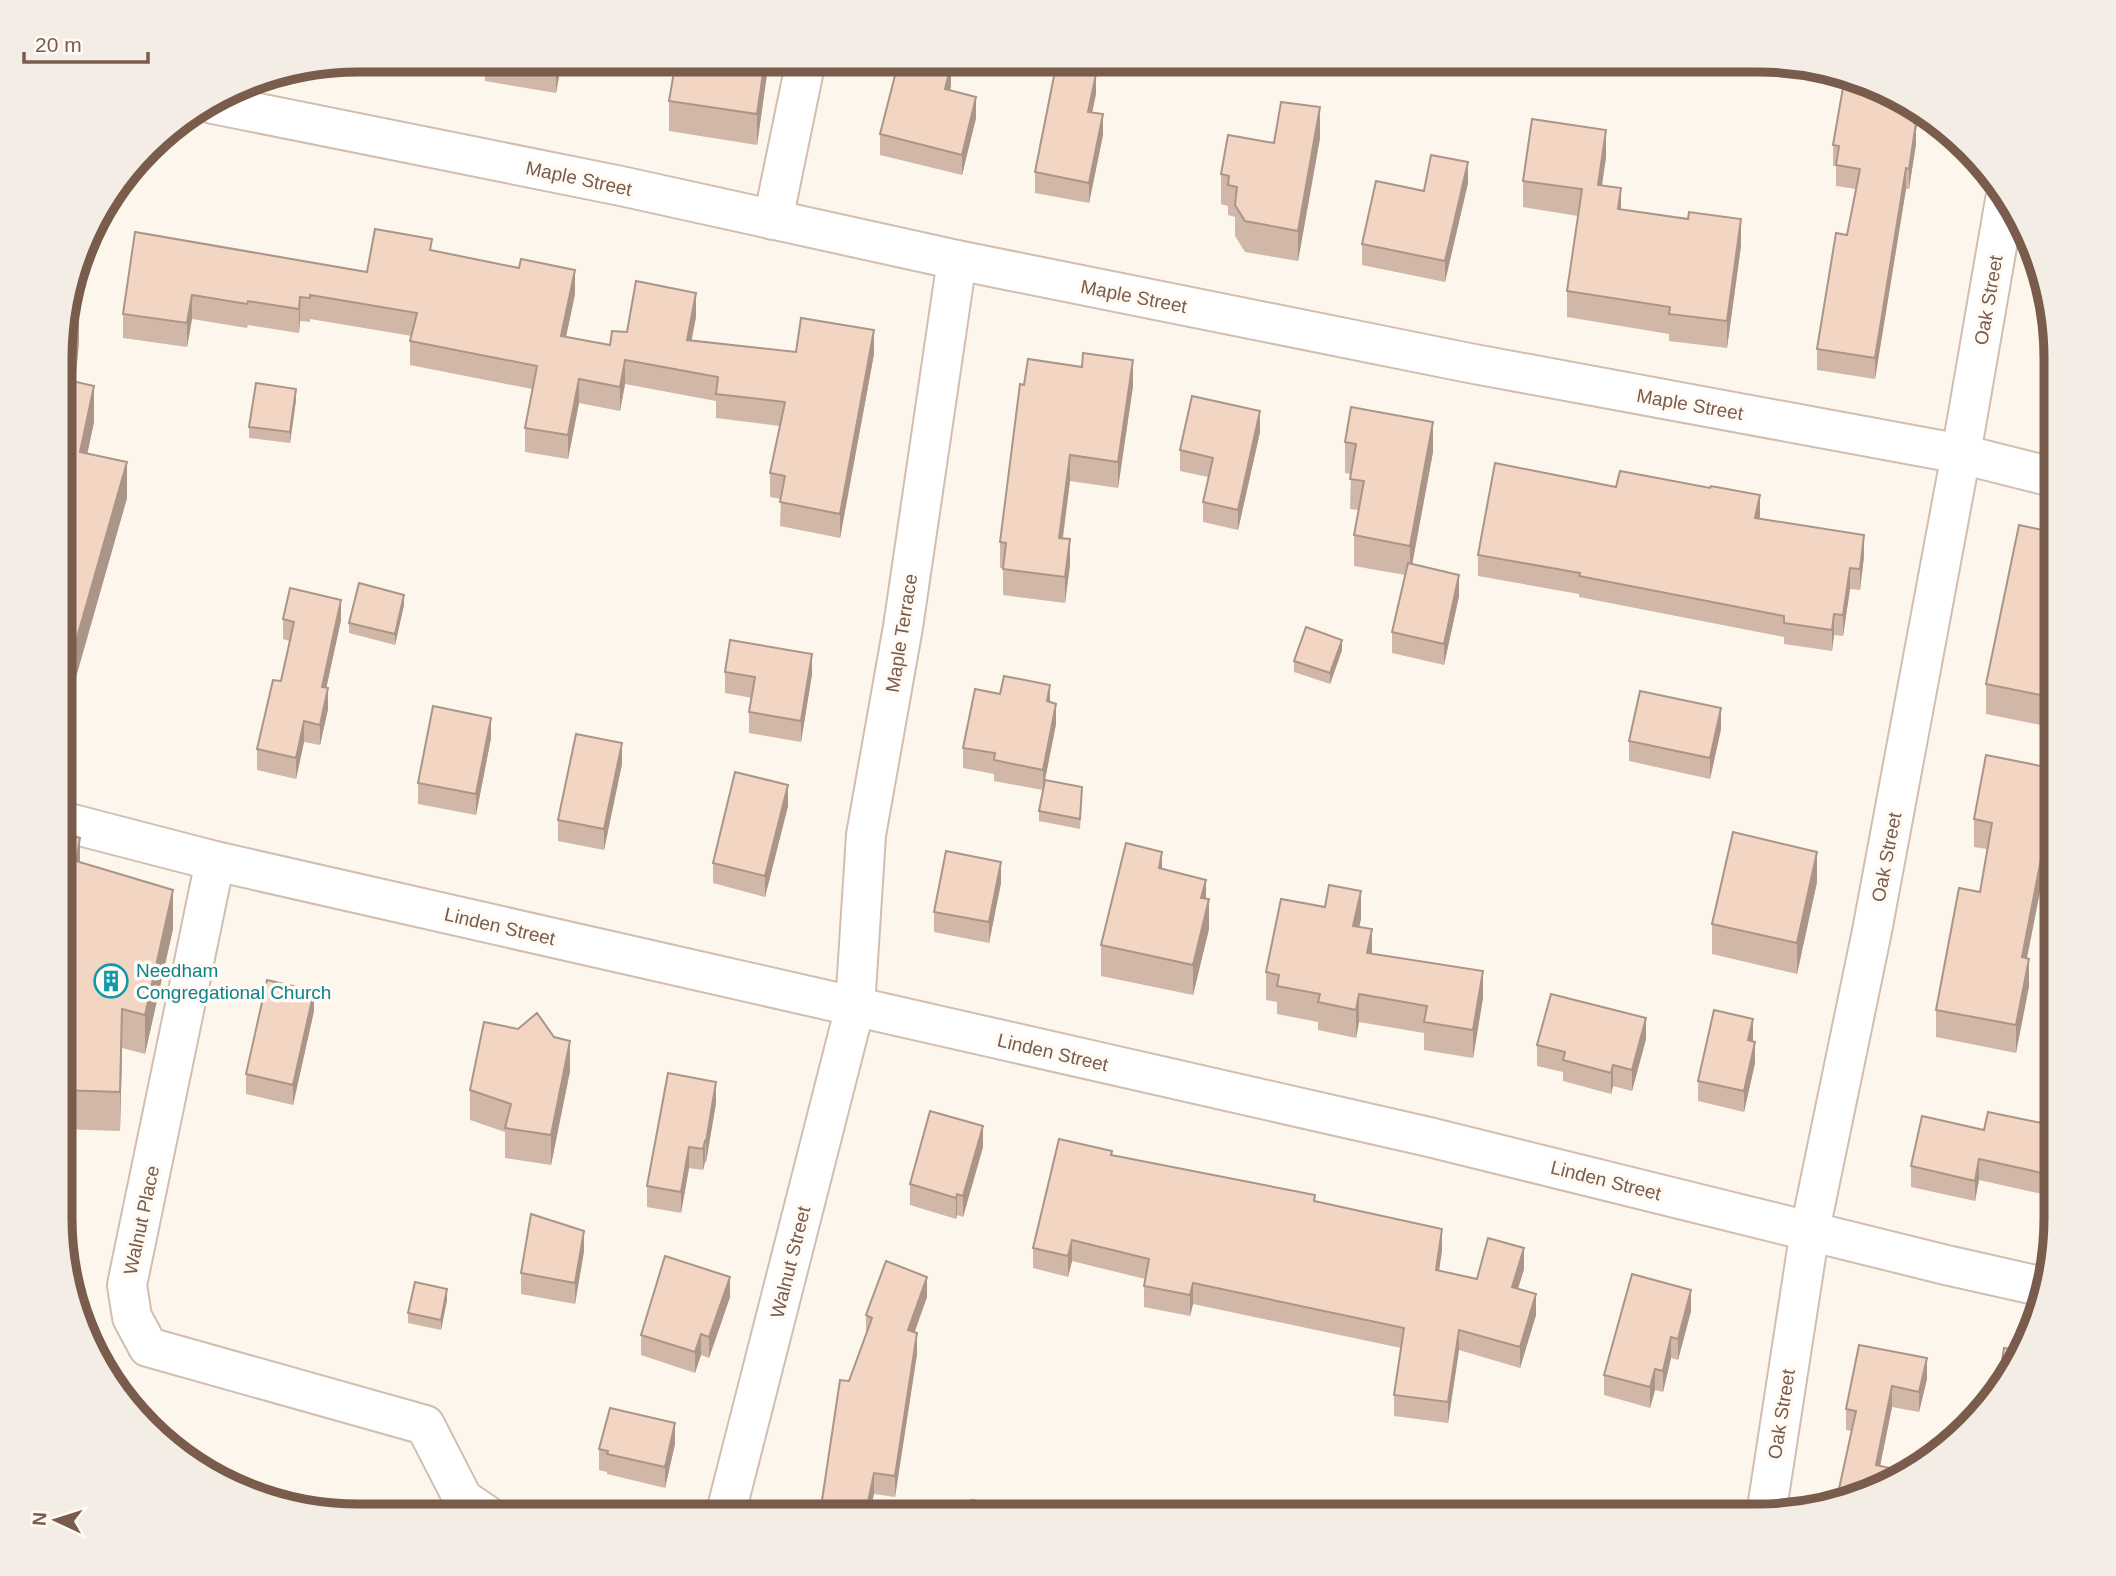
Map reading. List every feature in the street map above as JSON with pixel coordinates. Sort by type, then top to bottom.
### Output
[{"type":"street","points":[[773,220],[804,72]]},
{"type":"street","name":"Maple Street","points":[[223,106],[621,187],[957,260],[1469,363],[1961,454],[2044,475]]},
{"type":"street","name":"Oak Street","points":[[1768,1504],[1810,1230],[1872,931],[1961,454],[2003,210]]},
{"type":"street","name":"Maple Terrace","points":[[855,1007],[866,835],[903,627],[957,260]]},
{"type":"street","name":"Linden Street","points":[[72,824],[215,862],[1429,1136],[2036,1285]]},
{"type":"street","name":"Walnut Place","points":[[215,862],[127,1285],[132,1317],[148,1347],[425,1425],[463,1499],[470,1504]]},
{"type":"street","name":"Walnut Street","points":[[728,1504],[855,1007]]},
{"type":"building","points":[[674,72],[763,72],[757,114],[669,101]]},
{"type":"building","points":[[896,72],[949,72],[945,89],[976,97],[962,155],[880,134]]},
{"type":"building","points":[[1055,72],[1096,74],[1088,112],[1103,114],[1089,183],[1035,172]]},
{"type":"building","points":[[1843,85],[1884,101],[1915,119],[1916,123],[1909,169],[1906,168],[1875,358],[1817,349],[1836,233],[1847,235],[1860,169],[1836,165],[1839,146],[1833,145]]},
{"type":"building","points":[[1281,102],[1320,107],[1298,231],[1245,221],[1235,205],[1237,187],[1228,185],[1229,176],[1221,174],[1228,135],[1274,143]]},
{"type":"building","points":[[1532,119],[1606,130],[1598,185],[1621,188],[1618,209],[1688,219],[1689,212],[1741,219],[1727,321],[1669,314],[1670,307],[1567,291],[1582,189],[1523,181]]},
{"type":"building","points":[[1431,155],[1468,162],[1445,261],[1362,244],[1376,181],[1424,191]]},
{"type":"building","points":[[375,229],[432,239],[430,250],[519,268],[521,259],[575,270],[561,336],[610,345],[612,331],[627,332],[636,281],[696,293],[687,340],[796,352],[801,318],[874,330],[840,514],[780,502],[785,476],[770,473],[785,402],[716,394],[718,377],[625,360],[620,387],[579,379],[568,435],[525,428],[537,366],[410,341],[417,313],[310,295],[310,298],[300,297],[299,309],[192,295],[187,323],[123,314],[135,232],[367,272]]},
{"type":"building","points":[[76,306],[79,306],[72,381],[72,340]]},
{"type":"building","points":[[1083,353],[1133,360],[1118,462],[1070,455],[1059,538],[1070,539],[1065,577],[1003,569],[1006,543],[1000,542],[1020,384],[1024,385],[1028,359],[1082,367]]},
{"type":"building","points":[[72,381],[94,386],[80,452],[127,462],[76,641],[72,640]]},
{"type":"building","points":[[256,383],[296,389],[290,432],[249,427]]},
{"type":"building","points":[[1192,396],[1260,411],[1238,510],[1203,502],[1213,458],[1180,450]]},
{"type":"building","points":[[1351,407],[1433,422],[1410,546],[1354,535],[1364,481],[1350,479],[1356,444],[1345,442]]},
{"type":"building","points":[[1495,463],[1616,487],[1620,471],[1760,495],[1755,518],[1864,535],[1860,569],[1850,568],[1843,615],[1834,614],[1832,630],[1784,623],[1784,616],[1579,576],[1580,573],[1478,555]]},
{"type":"building","points":[[2019,525],[2044,530],[2044,696],[1986,684]]},
{"type":"building","points":[[1408,563],[1459,575],[1444,644],[1392,632]]},
{"type":"building","points":[[359,583],[404,595],[395,634],[349,623]]},
{"type":"building","points":[[290,588],[341,600],[322,687],[328,688],[320,725],[304,721],[296,758],[257,749],[273,680],[281,681],[294,622],[283,619]]},
{"type":"building","points":[[1306,627],[1342,640],[1330,673],[1294,661]]},
{"type":"building","points":[[730,640],[812,654],[801,721],[749,712],[755,677],[725,672]]},
{"type":"building","points":[[1004,676],[1050,685],[1047,701],[1056,704],[1043,770],[994,760],[995,753],[963,748],[975,689],[1000,694]]},
{"type":"building","points":[[1640,691],[1721,708],[1710,758],[1629,741]]},
{"type":"building","points":[[433,706],[491,718],[476,794],[418,783]]},
{"type":"building","points":[[576,734],[622,743],[604,829],[558,820]]},
{"type":"building","points":[[1986,755],[2044,767],[2044,844],[2022,957],[2029,959],[2016,1025],[1936,1010],[1959,888],[1980,892],[1992,823],[1974,819]]},
{"type":"building","points":[[735,772],[788,785],[765,876],[713,863]]},
{"type":"building","points":[[1045,780],[1082,787],[1080,819],[1039,811]]},
{"type":"building","points":[[1733,832],[1817,852],[1797,943],[1712,924]]},
{"type":"building","name":"Needham Congregational Church","points":[[72,835],[80,838],[76,861],[173,890],[145,1015],[122,1009],[120,1092],[72,1090]]},
{"type":"building","points":[[1126,843],[1162,852],[1159,868],[1206,880],[1201,898],[1209,899],[1193,965],[1101,945]]},
{"type":"building","points":[[946,851],[1001,862],[989,922],[934,912]]},
{"type":"building","points":[[1329,885],[1361,891],[1353,926],[1372,929],[1367,953],[1483,971],[1473,1030],[1424,1022],[1427,1006],[1359,994],[1356,1010],[1318,1002],[1320,994],[1277,986],[1279,975],[1266,972],[1281,899],[1325,907]]},
{"type":"building","points":[[267,980],[314,991],[293,1085],[246,1074]]},
{"type":"building","points":[[1551,994],[1646,1018],[1632,1070],[1613,1065],[1611,1073],[1563,1060],[1565,1052],[1537,1045]]},
{"type":"building","points":[[1714,1010],[1753,1019],[1748,1040],[1755,1042],[1744,1091],[1698,1081]]},
{"type":"building","points":[[537,1013],[554,1037],[570,1041],[551,1135],[505,1128],[511,1104],[470,1090],[484,1022],[518,1029]]},
{"type":"building","points":[[668,1073],[716,1082],[706,1142],[703,1149],[689,1147],[681,1192],[647,1186]]},
{"type":"building","points":[[930,1111],[983,1126],[963,1196],[957,1194],[956,1198],[910,1184]]},
{"type":"building","points":[[1988,1112],[2044,1124],[2044,1173],[1979,1159],[1975,1181],[1911,1166],[1922,1116],[1984,1130]]},
{"type":"building","points":[[1059,1139],[1112,1151],[1111,1155],[1315,1195],[1314,1201],[1442,1229],[1436,1270],[1477,1279],[1488,1238],[1524,1248],[1512,1287],[1536,1294],[1520,1347],[1459,1330],[1448,1402],[1394,1395],[1404,1328],[1193,1283],[1190,1295],[1144,1286],[1149,1259],[1072,1240],[1068,1256],[1033,1248]]},
{"type":"building","points":[[531,1214],[584,1231],[575,1283],[521,1273]]},
{"type":"building","points":[[665,1256],[730,1277],[709,1337],[701,1334],[695,1352],[641,1335]]},
{"type":"building","points":[[886,1261],[927,1277],[908,1330],[917,1333],[895,1476],[874,1473],[868,1504],[821,1504],[840,1380],[849,1381],[872,1318],[866,1315]]},
{"type":"building","points":[[1632,1274],[1691,1290],[1678,1339],[1671,1337],[1663,1371],[1655,1369],[1650,1387],[1604,1375]]},
{"type":"building","points":[[415,1282],[447,1289],[441,1320],[408,1313]]},
{"type":"building","points":[[1859,1345],[1927,1358],[1919,1392],[1892,1386],[1876,1465],[1895,1469],[1838,1492],[1856,1411],[1846,1409]]},
{"type":"building","points":[[2004,1348],[2012,1349],[2006,1361],[2001,1370]]},
{"type":"building","points":[[610,1408],[675,1423],[665,1467],[607,1454],[608,1451],[599,1449]]},
{"type":"building","points":[[972,1500],[992,1504],[971,1504]]},
{"type":"place","name":"Needham Congregational Church","points":[[111,981]]}]
